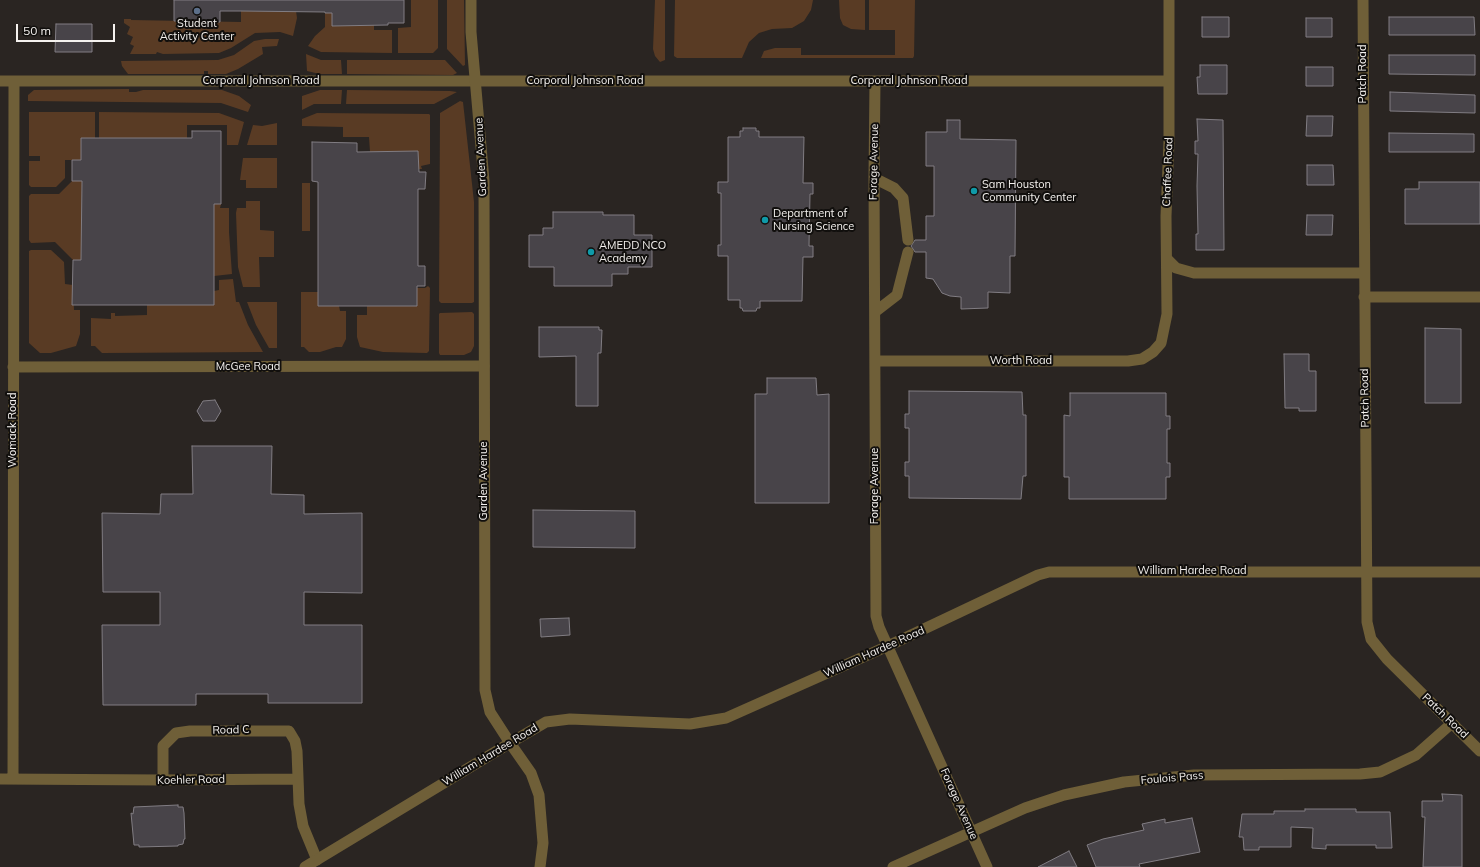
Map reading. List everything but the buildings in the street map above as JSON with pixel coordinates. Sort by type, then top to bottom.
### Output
[{"type":"street","name":"Garden Avenue","points":[[471,0],[471,32],[484,181],[485,690],[490,712],[531,773],[539,795],[543,843],[540,867]]},
{"type":"street","name":"Chaffee Road","points":[[1161,343],[1167,314],[1169,0]]},
{"type":"street","name":"Patch Road","points":[[1363,0],[1367,622],[1371,639],[1387,659],[1451,724],[1480,751]]},
{"type":"street","name":"Corporal Johnson Road","points":[[0,81],[1169,81]]},
{"type":"street","name":"Womack Road","points":[[13,779],[14,81]]},
{"type":"street","name":"Forage Avenue","points":[[875,81],[876,616],[879,627],[987,867]]},
{"type":"street","points":[[874,178],[894,188],[903,198],[908,246],[897,295],[875,312]]},
{"type":"street","points":[[1167,259],[1176,268],[1194,273],[1364,273]]},
{"type":"street","points":[[1364,297],[1480,297]]},
{"type":"street","name":"Worth Road","points":[[875,361],[1128,361],[1142,359],[1153,352],[1161,343]]},
{"type":"street","name":"McGee Road","points":[[13,367],[484,366]]},
{"type":"street","name":"William Hardee Road","points":[[305,867],[546,722],[570,719],[690,724],[726,718],[888,646],[1038,575],[1049,572],[1480,572]]},
{"type":"street","name":"Foulois Pass","points":[[893,867],[1025,808],[1064,795],[1124,782],[1194,775],[1360,774],[1380,772],[1416,755],[1451,724]]},
{"type":"street","name":"Road C","points":[[163,780],[163,746],[176,733],[190,731],[288,731],[295,741],[297,778]]},
{"type":"street","points":[[297,778],[303,826],[317,860]]},
{"type":"street","name":"Koehler Road","points":[[0,779],[163,780],[297,778]]},
{"type":"shaded area","points":[[411,0],[438,0],[438,48],[433,53],[398,53],[398,28],[411,27]]},
{"type":"shaded area","points":[[447,0],[464,0],[465,65],[463,66],[447,49]]},
{"type":"shaded area","points":[[655,0],[665,0],[665,60],[660,62],[655,56],[653,49]]},
{"type":"shaded area","points":[[675,0],[813,0],[811,10],[804,21],[792,28],[772,29],[759,33],[749,42],[742,58],[677,58],[674,56]]},
{"type":"shaded area","points":[[839,0],[865,0],[865,30],[851,29],[843,25],[840,18]]},
{"type":"shaded area","points":[[869,0],[915,0],[913,58],[761,58],[764,51],[775,48],[801,48],[801,55],[895,55],[895,30],[869,30]]},
{"type":"shaded area","points":[[241,11],[296,11],[297,18],[293,36],[280,32],[255,33],[231,48],[219,53],[163,54],[157,52],[156,54],[130,54],[134,46],[130,44],[133,37],[127,34],[130,27],[124,23],[124,19],[241,22]]},
{"type":"shaded area","points":[[325,13],[332,13],[332,26],[374,25],[374,30],[392,30],[392,53],[321,52],[308,46],[315,36],[325,27]]},
{"type":"shaded area","points":[[279,39],[277,46],[262,47],[263,54],[238,69],[226,74],[208,74],[208,71],[204,71],[204,74],[128,74],[122,66],[121,61],[218,60],[234,55],[254,41]]},
{"type":"shaded area","points":[[306,54],[321,60],[341,60],[342,74],[320,74],[307,71]]},
{"type":"shaded area","points":[[347,60],[445,60],[457,73],[453,75],[347,74]]},
{"type":"shaded area","points":[[129,89],[129,92],[143,90],[222,90],[239,96],[251,105],[248,112],[221,103],[28,101],[28,95],[34,90]]},
{"type":"shaded area","points":[[320,90],[342,90],[341,104],[314,104],[302,110],[302,96]]},
{"type":"shaded area","points":[[347,90],[457,92],[434,104],[346,104]]},
{"type":"shaded area","points":[[460,101],[463,102],[474,202],[474,302],[441,303],[439,301],[440,113]]},
{"type":"shaded area","points":[[29,112],[95,112],[95,138],[81,138],[81,160],[65,160],[65,178],[56,187],[31,187],[29,185],[29,161],[40,161],[40,156],[29,156]]},
{"type":"shaded area","points":[[99,112],[219,113],[244,122],[238,145],[227,145],[227,125],[187,125],[187,138],[99,138]]},
{"type":"shaded area","points":[[317,113],[429,114],[430,164],[421,166],[422,169],[418,169],[370,152],[369,137],[343,137],[343,127],[302,126],[302,119]]},
{"type":"shaded area","points":[[277,123],[277,145],[247,145],[253,125],[262,126]]},
{"type":"shaded area","points":[[243,158],[277,158],[277,188],[246,188],[246,180],[240,180]]},
{"type":"shaded area","points":[[72,181],[82,181],[81,260],[73,260],[55,242],[31,243],[29,240],[29,196],[31,194],[59,194]]},
{"type":"shaded area","points":[[302,183],[310,183],[310,231],[302,231]]},
{"type":"shaded area","points":[[246,201],[260,201],[260,230],[274,231],[274,257],[259,257],[260,287],[243,287],[238,267],[236,213],[237,208],[246,208]]},
{"type":"shaded area","points":[[214,204],[221,204],[220,208],[229,208],[232,274],[214,276]]},
{"type":"shaded area","points":[[51,250],[64,262],[65,284],[73,285],[74,310],[80,310],[80,334],[76,346],[51,353],[40,353],[29,343],[29,251]]},
{"type":"shaded area","points":[[233,279],[236,302],[239,302],[248,325],[263,352],[102,353],[95,346],[91,346],[91,318],[111,319],[111,313],[115,313],[115,316],[147,315],[147,305],[213,305],[214,291],[219,290],[219,280]]},
{"type":"shaded area","points":[[428,286],[430,288],[429,351],[427,353],[383,352],[360,347],[357,337],[357,315],[367,315],[367,306],[417,306],[417,288],[425,288]]},
{"type":"shaded area","points":[[301,292],[318,292],[318,306],[339,306],[340,311],[346,311],[346,339],[342,347],[336,347],[320,352],[309,352],[304,347],[301,347]]},
{"type":"shaded area","points":[[247,302],[277,302],[277,348],[269,348],[256,325]]},
{"type":"shaded area","points":[[472,312],[474,314],[474,346],[471,352],[464,355],[440,355],[439,314]]},
{"type":"place","name":"Student Activity Center","points":[[197,11]]},
{"type":"place","name":"Sam Houston Community Center","points":[[974,191]]},
{"type":"place","name":"Department of Nursing Science","points":[[765,220]]},
{"type":"place","name":"AMEDD NCO Academy","points":[[591,252]]}]
